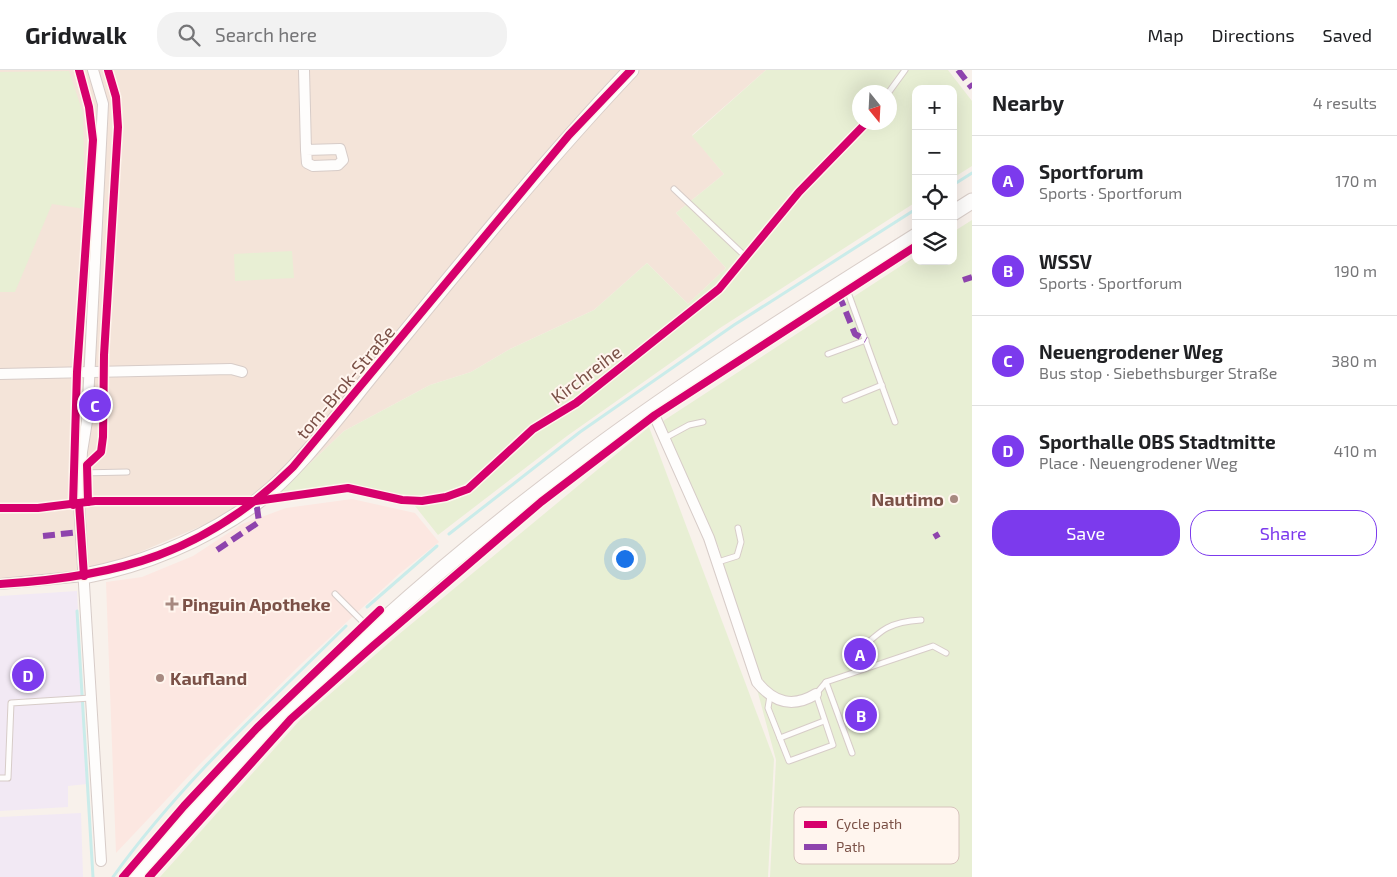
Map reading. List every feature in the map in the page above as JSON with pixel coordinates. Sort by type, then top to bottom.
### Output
[{"type":"main road","name":"tom-Brok-Straße","points":[[84,576],[134,564],[183,545],[256,502],[293,467],[569,135],[631,70]]},
{"type":"main road","points":[[957,210],[972,201]]},
{"type":"main road","points":[[137,877],[210,792],[315,684],[372,631],[520,505],[651,408],[912,239]]},
{"type":"street","points":[[93,70],[103,104],[87,427],[80,473],[79,503],[101,861]]},
{"type":"street","points":[[304,70],[306,150]]},
{"type":"street","points":[[0,374],[231,369],[242,372]]},
{"type":"street","points":[[651,408],[718,562],[750,664],[758,682],[770,696],[789,702],[804,702],[816,694]]},
{"type":"street","name":"tom-Brok-Straße","points":[[0,584],[84,576]]},
{"type":"lane","points":[[894,85],[905,70]]},
{"type":"lane","name":"Kirchreihe","points":[[256,502],[348,488],[402,500],[422,501],[446,497],[468,489],[534,429],[576,403],[719,289],[799,192],[859,130]]},
{"type":"lane","points":[[674,189],[746,257]]},
{"type":"lane","points":[[844,282],[895,422]]},
{"type":"lane","points":[[828,354],[866,340]]},
{"type":"lane","points":[[845,400],[882,385]]},
{"type":"lane","points":[[665,438],[689,425],[703,422]]},
{"type":"lane","points":[[80,473],[127,472]]},
{"type":"lane","points":[[38,508],[79,503]]},
{"type":"lane","points":[[718,562],[737,556],[741,542],[738,528]]},
{"type":"lane","points":[[335,594],[372,631]]},
{"type":"lane","points":[[860,650],[883,629],[899,622],[921,620]]},
{"type":"lane","points":[[770,696],[768,708],[789,761],[832,745],[816,694],[826,682],[933,646],[946,654]]},
{"type":"lane","points":[[826,682],[852,753]]},
{"type":"lane","points":[[0,778],[8,778],[11,703],[91,698]]},
{"type":"lane","points":[[780,738],[824,721]]},
{"type":"shaded area","points":[[0,70],[766,70],[692,135],[724,174],[676,213],[726,268],[688,304],[647,263],[594,310],[510,349],[471,372],[430,385],[344,431],[279,493],[98,570],[0,579]]},
{"type":"shaded area","name":"Kaufland","points":[[352,499],[415,513],[439,542],[399,574],[300,665],[199,765],[116,853],[106,582],[142,577],[193,556],[242,524],[286,508]]},
{"type":"shaded area","points":[[77,591],[87,784],[68,786],[68,807],[0,811],[0,596]]},
{"type":"shaded area","points":[[81,813],[83,877],[0,877],[0,817]]},
{"type":"green space","points":[[766,70],[948,70],[972,101],[972,166],[957,175],[957,85],[912,85],[912,205],[720,328],[567,436],[438,535],[415,506],[347,486],[279,493],[344,431],[430,385],[471,372],[510,349],[594,310],[647,263],[688,304],[726,268],[676,213],[724,174],[692,136]]},
{"type":"green space","points":[[69,71],[83,113],[85,209],[52,204],[15,292],[0,292],[0,72]]},
{"type":"green space","points":[[972,220],[972,877],[770,877],[776,760],[719,548],[663,421],[912,259],[912,265],[957,265],[957,229]]},
{"type":"green space","points":[[292,251],[294,278],[235,281],[234,254]]},
{"type":"green space","points":[[649,427],[774,759],[768,877],[160,877],[300,720],[398,635]]},
{"type":"waterway","points":[[957,182],[972,173]]},
{"type":"waterway","points":[[449,534],[580,432],[734,325],[912,212]]},
{"type":"waterway","points":[[367,607],[437,546]]},
{"type":"waterway","points":[[77,611],[93,877]]},
{"type":"waterway","points":[[113,877],[194,778],[346,626]]},
{"type":"marked path","points":[[958,70],[972,88]]},
{"type":"marked path","points":[[963,280],[972,277]]},
{"type":"marked path","points":[[839,295],[855,334],[866,340]]},
{"type":"marked path","points":[[217,550],[259,522],[256,501],[252,502]]},
{"type":"marked path","points":[[43,536],[80,532]]},
{"type":"marked path","points":[[935,533],[938,538]]},
{"type":"cycle path","points":[[73,505],[77,372],[93,140],[89,107],[79,70]]},
{"type":"cycle path","points":[[88,502],[87,465],[101,452],[103,437],[104,355],[118,127],[116,97],[108,70]]},
{"type":"cycle path","points":[[0,584],[84,575],[122,567],[158,555],[193,540],[227,521],[260,496],[293,467],[569,135],[631,70]]},
{"type":"cycle path","points":[[0,508],[38,508],[95,501],[256,501],[348,488],[402,500],[422,501],[446,497],[468,489],[533,429],[576,403],[719,289],[799,192],[859,130]]},
{"type":"cycle path","points":[[149,877],[291,719],[541,502],[655,415],[912,249]]},
{"type":"cycle path","points":[[79,503],[84,576]]},
{"type":"cycle path","points":[[123,877],[184,806],[257,728],[380,610]]},
{"type":"place","name":"Neuengrodener Weg","points":[[95,405]]},
{"type":"place","name":"Nautimo","points":[[954,499]]},
{"type":"place","name":"Pinguin Apotheke","points":[[172,604]]},
{"type":"place","name":"Sportforum","points":[[860,654]]},
{"type":"place","name":"Sporthalle OBS Stadtmitte","points":[[28,675]]},
{"type":"place","name":"Kaufland","points":[[160,678]]},
{"type":"place","name":"WSSV","points":[[861,715]]}]
